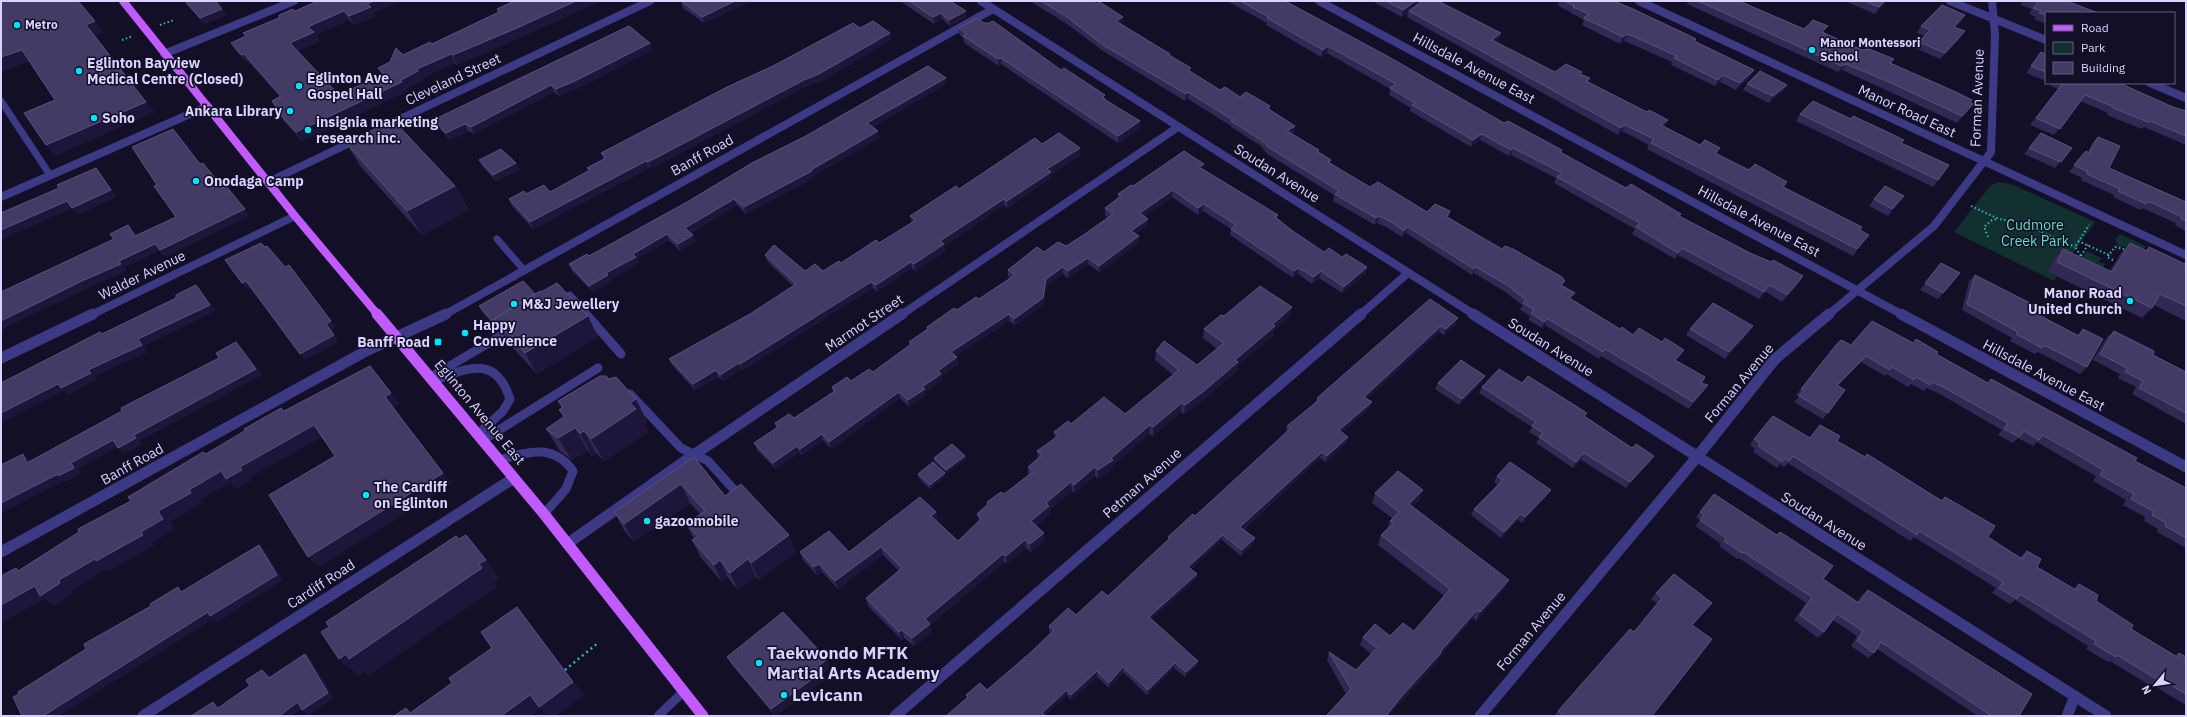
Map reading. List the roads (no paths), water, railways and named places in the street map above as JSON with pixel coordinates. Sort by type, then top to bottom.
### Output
[{"type":"main road","name":"Eglinton Avenue East","points":[[123,1],[295,216],[397,336],[544,514],[703,716]]},
{"type":"street","points":[[164,54],[294,1]]},
{"type":"street","name":"Cleveland Street","points":[[268,182],[650,1]]},
{"type":"street","name":"Soudan Avenue","points":[[981,1],[2106,716]]},
{"type":"street","name":"Hillsdale Avenue East","points":[[1319,1],[2186,467]]},
{"type":"street","name":"Manor Road East","points":[[1639,1],[2186,254]]},
{"type":"street","points":[[1950,1],[2045,40]]},
{"type":"street","name":"Forman Avenue","points":[[1480,716],[1697,456],[1775,359],[1934,226],[1986,162],[1991,152],[1994,19],[1992,1]]},
{"type":"street","name":"Banff Road","points":[[1,552],[359,355],[397,336],[431,322],[993,9]]},
{"type":"street","points":[[2152,84],[2186,98]]},
{"type":"street","points":[[1,197],[208,106]]},
{"type":"street","name":"Marmot Street","points":[[567,544],[695,454],[1178,127]]},
{"type":"street","name":"Walder Avenue","points":[[1,358],[295,216]]},
{"type":"street","name":"Petman Avenue","points":[[895,716],[1408,273]]},
{"type":"street","name":"Cardiff Road","points":[[143,716],[514,478]]},
{"type":"street","points":[[2067,716],[2075,696]]},
{"type":"lane","points":[[1,100],[50,175]]},
{"type":"lane","points":[[497,239],[524,270]]},
{"type":"lane","points":[[556,303],[570,295],[621,354]]},
{"type":"lane","points":[[432,379],[522,323]]},
{"type":"lane","points":[[432,379],[467,368],[478,367],[493,370],[507,385],[510,399],[503,411],[481,437]]},
{"type":"lane","points":[[481,437],[598,368]]},
{"type":"lane","points":[[621,390],[631,395],[681,448],[708,461],[737,493]]},
{"type":"lane","points":[[499,460],[535,451],[558,455],[567,461],[573,471],[566,488],[544,514]]},
{"type":"lane","points":[[658,716],[684,691]]},
{"type":"place","name":"Metro","points":[[17,25]]},
{"type":"place","name":"Manor Montessori School","points":[[1812,50]]},
{"type":"place","name":"Eglinton Bayview Medical Centre (Closed)","points":[[79,71]]},
{"type":"place","name":"Eglinton Ave. Gospel Hall","points":[[299,86]]},
{"type":"place","name":"Ankara Library","points":[[290,111]]},
{"type":"place","name":"Soho","points":[[94,118]]},
{"type":"place","name":"insignia marketing research inc.","points":[[308,130]]},
{"type":"place","name":"Onodaga Camp","points":[[196,181]]},
{"type":"place","name":"Manor Road United Church","points":[[2130,301]]},
{"type":"place","name":"M&J Jewellery","points":[[514,304]]},
{"type":"place","name":"Happy Convenience","points":[[465,333]]},
{"type":"place","name":"Banff Road","points":[[438,342]]},
{"type":"place","name":"The Cardiff on Eglinton","points":[[366,495]]},
{"type":"place","name":"gazoomobile","points":[[647,521]]},
{"type":"place","name":"Taekwondo MFTK Martial Arts Academy","points":[[759,663]]},
{"type":"place","name":"Levicann","points":[[784,695]]},
{"type":"park label","name":"Cudmore Creek Park","points":[[2035,234]]}]
